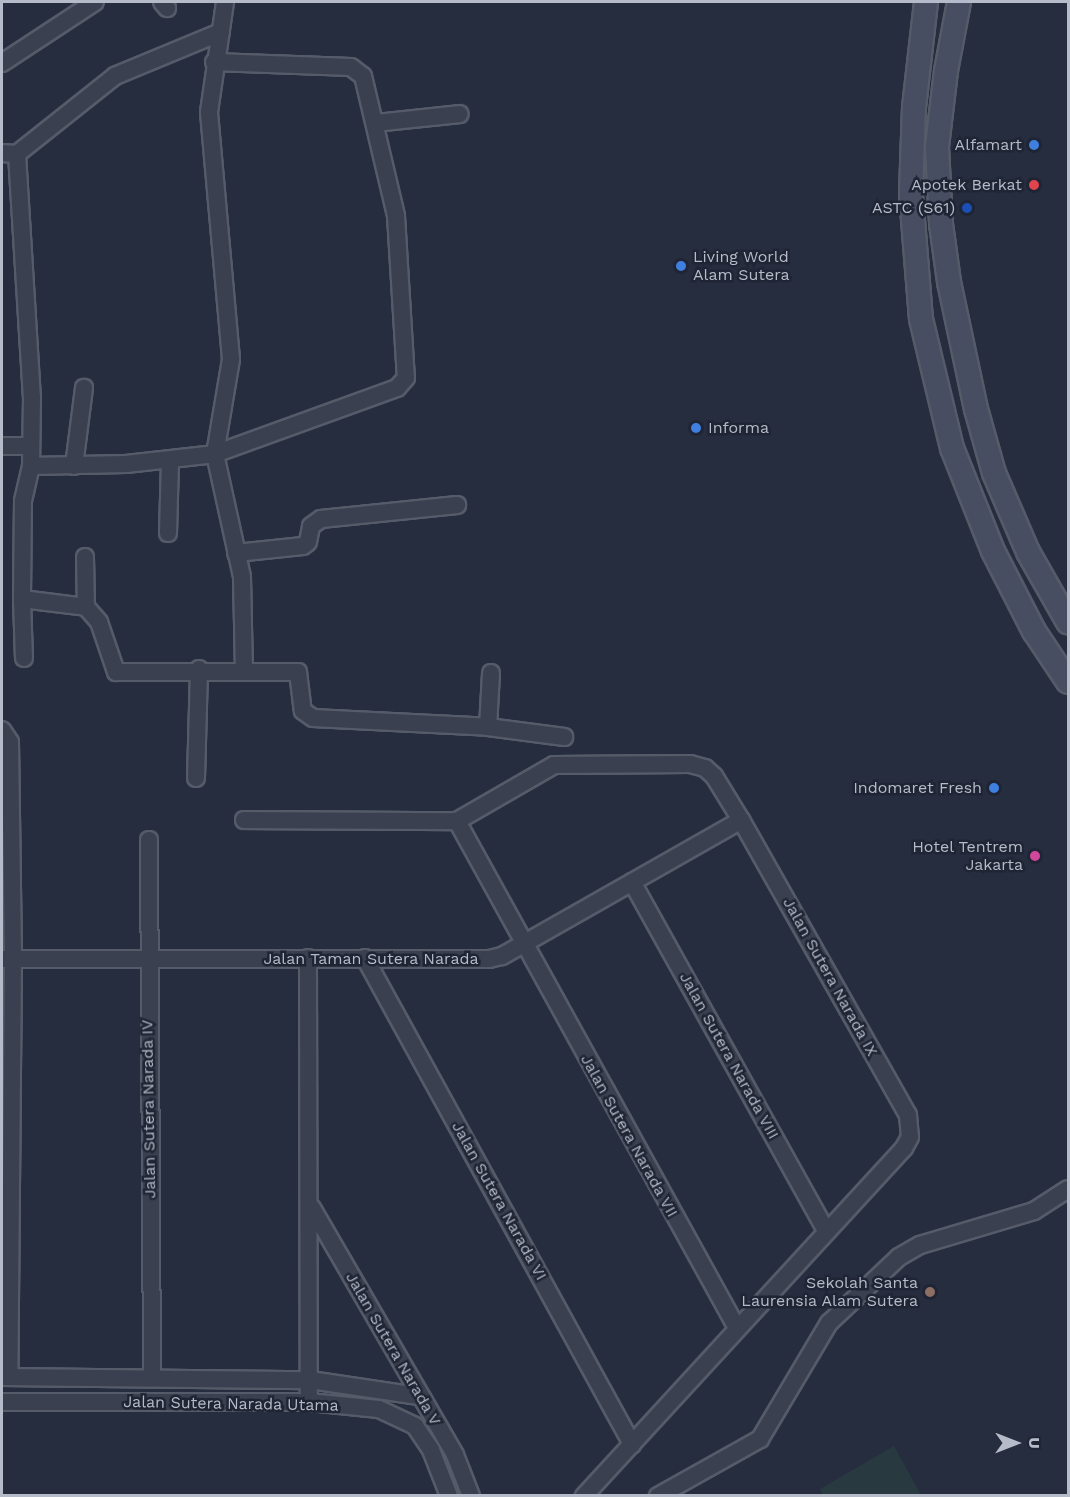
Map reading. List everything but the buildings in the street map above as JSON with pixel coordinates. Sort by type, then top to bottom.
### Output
[{"type":"main road","points":[[926,2],[914,107],[911,195],[921,319],[952,448],[993,551],[1034,631],[1068,682]]},
{"type":"main road","points":[[959,2],[937,147],[940,224],[949,282],[976,409],[994,473],[1028,552],[1068,622]]},
{"type":"street","points":[[2,63],[95,2]]},
{"type":"street","points":[[225,2],[214,62],[209,112],[231,359],[215,454],[244,594],[244,670]]},
{"type":"street","points":[[24,658],[23,501],[31,466],[30,333],[9,153],[115,76],[221,32]]},
{"type":"street","points":[[31,466],[74,466],[170,460],[215,454],[397,387],[405,378],[396,216],[363,76],[351,68],[214,62]]},
{"type":"street","points":[[375,123],[460,114]]},
{"type":"street","points":[[74,466],[84,388]]},
{"type":"street","points":[[2,446],[31,446]]},
{"type":"street","points":[[168,533],[170,460]]},
{"type":"street","points":[[236,553],[303,546],[308,542],[311,526],[321,519],[458,505]]},
{"type":"street","points":[[85,557],[86,607],[99,622],[117,672],[199,669],[298,672],[303,711],[313,718],[488,727],[564,737]]},
{"type":"street","points":[[22,599],[86,607]]},
{"type":"street","points":[[196,778],[199,669]]},
{"type":"street","points":[[488,727],[491,673]]},
{"type":"street","points":[[4,732],[10,742],[5,1377]]},
{"type":"street","name":"Jalan Sutera Narada IX","points":[[457,821],[542,769],[571,762],[690,764],[705,768],[714,776],[908,1115],[910,1137],[825,1229]]},
{"type":"street","points":[[244,820],[457,821]]},
{"type":"street","name":"Jalan Taman Sutera Narada","points":[[7,959],[489,959],[522,944],[741,820]]},
{"type":"street","name":"Jalan Sutera Narada VII","points":[[457,821],[522,944],[737,1328]]},
{"type":"street","name":"Jalan Sutera Narada IV","points":[[149,840],[152,1378]]},
{"type":"street","name":"Jalan Sutera Narada VIII","points":[[632,882],[825,1229]]},
{"type":"street","name":"Jalan Sutera Narada V","points":[[308,958],[311,1206],[309,1402]]},
{"type":"street","name":"Jalan Sutera Narada VI","points":[[365,958],[632,1444]]},
{"type":"street","points":[[658,1496],[760,1439],[829,1323],[899,1257],[920,1245],[1034,1211],[1068,1189]]},
{"type":"street","name":"Jalan Sutera Narada V","points":[[311,1206],[455,1455],[471,1496]]},
{"type":"street","points":[[584,1496],[825,1229]]},
{"type":"street","name":"Jalan Sutera Narada Utama","points":[[5,1377],[310,1380],[420,1395]]},
{"type":"street","name":"Jalan Sutera Narada Utama","points":[[2,1402],[309,1402],[379,1409],[400,1416],[415,1426],[431,1450],[449,1496]]},
{"type":"shaded area","points":[[894,1446],[921,1495],[823,1495],[820,1489]]},
{"type":"place","name":"Alfamart","points":[[1034,145]]},
{"type":"place","name":"Apotek Berkat","points":[[1034,185]]},
{"type":"place","name":"ASTC (S61)","points":[[967,208]]},
{"type":"place","name":"Living World Alam Sutera","points":[[681,266]]},
{"type":"place","name":"Informa","points":[[696,428]]},
{"type":"place","name":"Indomaret Fresh","points":[[994,788]]},
{"type":"place","name":"Hotel Tentrem Jakarta","points":[[1035,856]]},
{"type":"place","name":"Sekolah Santa Laurensia Alam Sutera","points":[[930,1292]]}]
